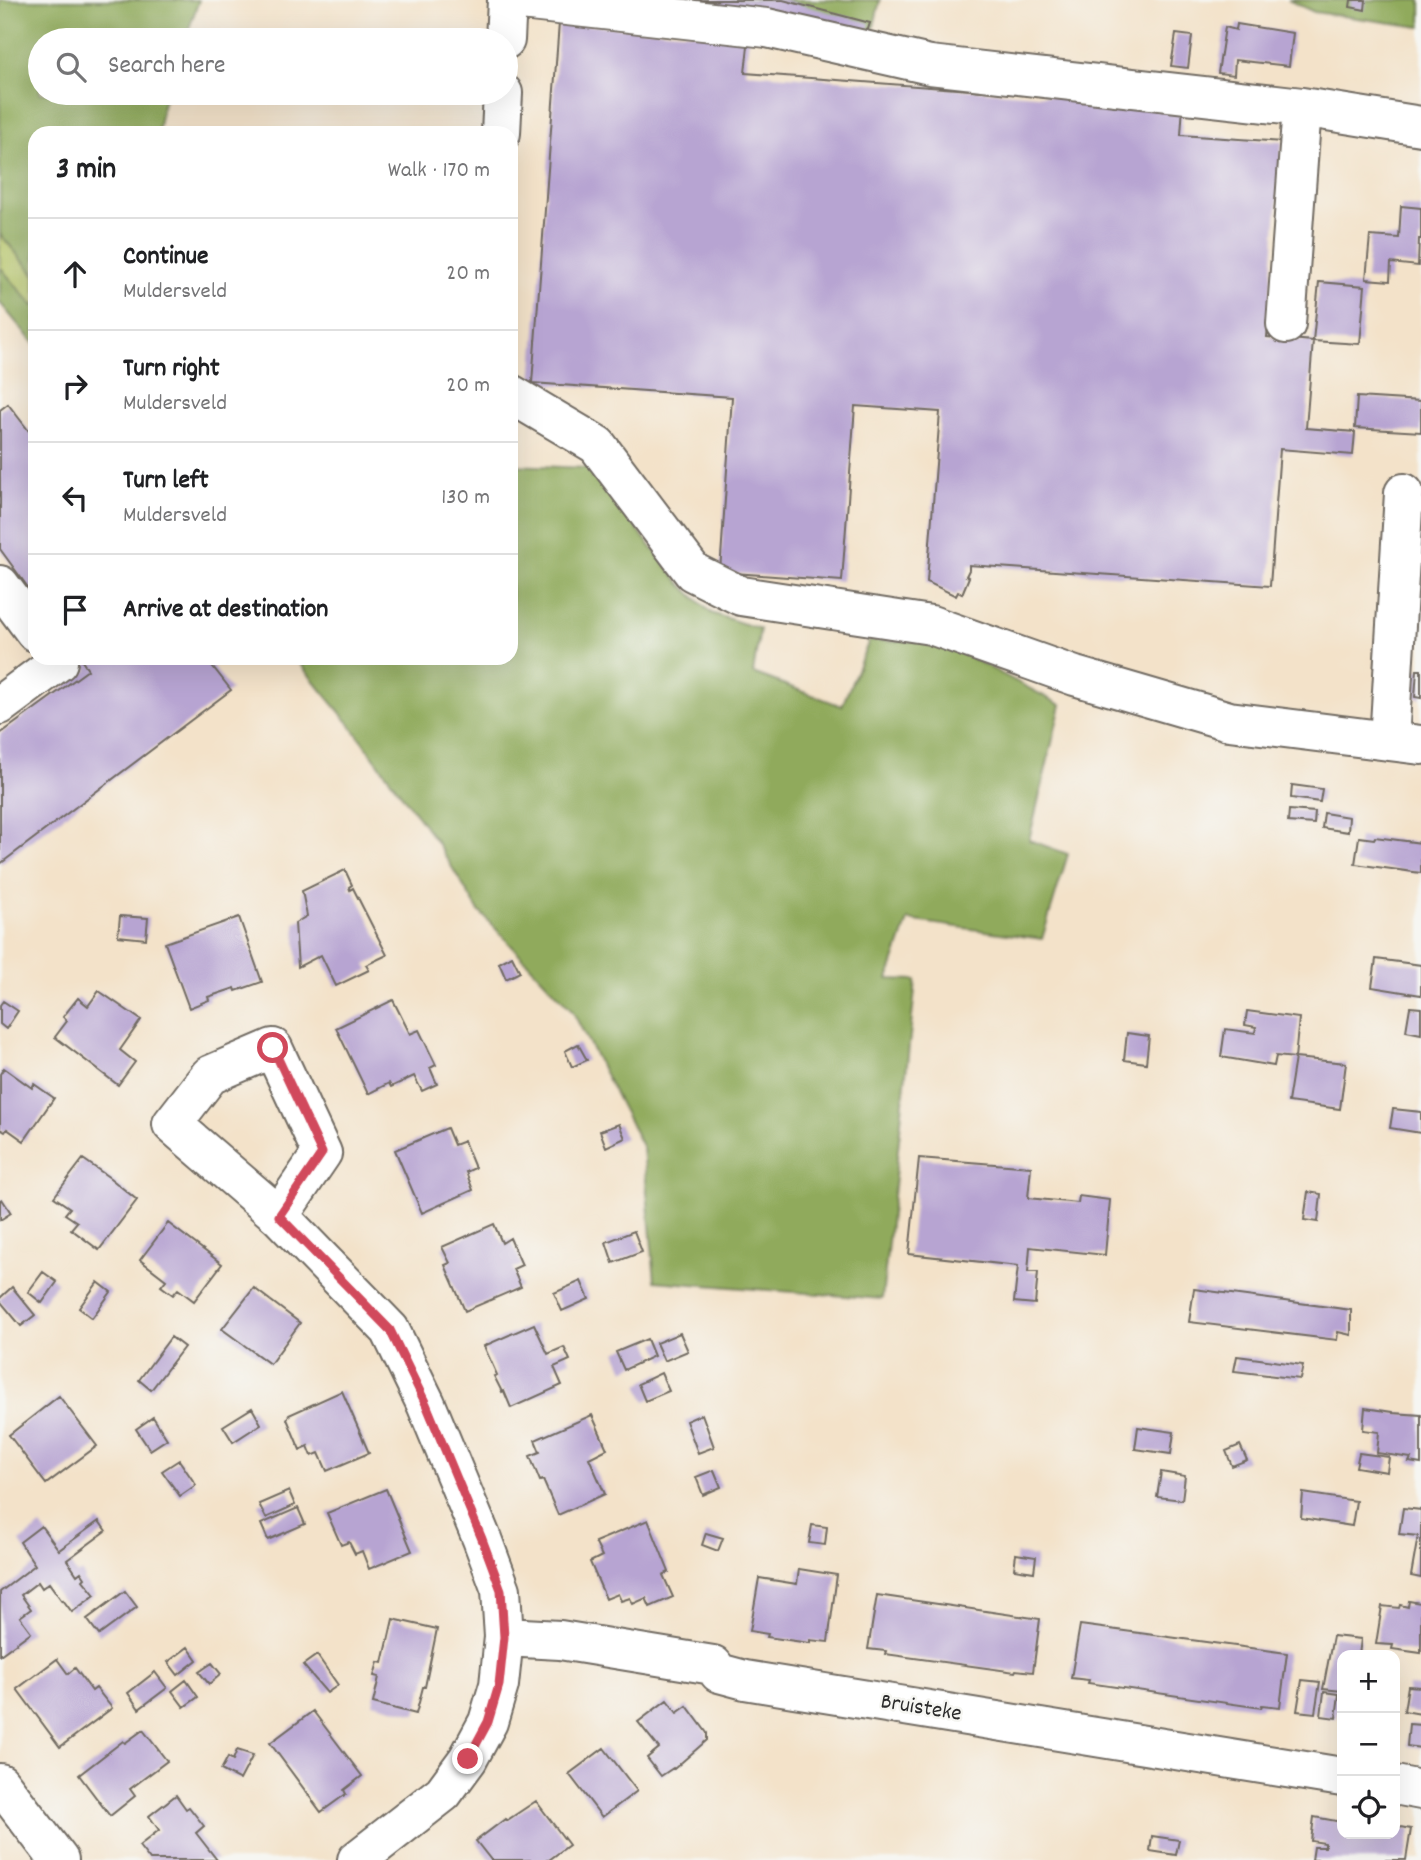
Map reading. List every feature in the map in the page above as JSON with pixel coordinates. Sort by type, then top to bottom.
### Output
[{"type":"street","points":[[506,28],[510,0],[767,28],[930,65],[1302,107],[1421,126]]},
{"type":"street","points":[[501,126],[502,105]]},
{"type":"street","points":[[1286,324],[1302,107]]},
{"type":"street","points":[[518,398],[597,445],[693,572],[741,596],[931,625],[1075,676],[1228,721],[1405,743],[1404,493]]},
{"type":"street","points":[[0,585],[28,623]]},
{"type":"street","points":[[0,705],[54,665]]},
{"type":"street","points":[[279,1216],[390,1330],[426,1404],[501,1590],[504,1637],[499,1685],[488,1722],[468,1759],[443,1793],[357,1860]]},
{"type":"street","name":"Bruisteke","points":[[504,1637],[573,1642],[713,1665],[719,1673],[745,1680],[1337,1776]]},
{"type":"street","points":[[0,1783],[59,1860]]},
{"type":"street","points":[[1400,1786],[1421,1790]]},
{"type":"green space","points":[[0,0],[199,0],[189,28],[28,28],[28,105],[163,105],[159,126],[28,126],[28,267],[0,234]]},
{"type":"green space","points":[[731,0],[880,0],[872,35]]},
{"type":"green space","points":[[1288,0],[1421,0],[1421,27],[1314,12]]},
{"type":"green space","points":[[0,234],[28,267],[28,300],[0,267]]},
{"type":"green space","points":[[0,267],[28,300],[28,337],[0,303]]},
{"type":"green space","points":[[518,465],[588,468],[681,584],[711,613],[760,629],[753,673],[842,706],[869,641],[939,641],[1061,705],[1029,840],[1068,854],[1042,939],[908,920],[888,979],[916,980],[882,1299],[655,1281],[643,1148],[572,1010],[478,910],[436,841],[348,722],[301,665],[518,665]]},
{"type":"building","points":[[672,0],[783,0],[870,23],[865,38]]},
{"type":"building","points":[[1351,0],[1366,0],[1365,10],[1350,7]]},
{"type":"building","points":[[559,23],[749,37],[745,73],[1183,106],[1181,135],[1282,142],[1267,337],[1313,341],[1306,428],[1355,432],[1353,455],[1280,449],[1270,586],[969,565],[966,576],[969,577],[962,594],[958,592],[956,596],[927,582],[940,412],[855,406],[842,581],[720,572],[732,397],[532,383]]},
{"type":"building","points":[[1237,24],[1293,33],[1289,66],[1235,60],[1234,75],[1218,73],[1225,27],[1236,30]]},
{"type":"building","points":[[1176,34],[1192,36],[1188,68],[1171,66]]},
{"type":"building","points":[[1401,206],[1421,208],[1418,266],[1391,263],[1390,281],[1366,279],[1370,236],[1399,238]]},
{"type":"building","points":[[1319,282],[1365,286],[1360,344],[1313,341]]},
{"type":"building","points":[[1357,397],[1421,401],[1421,432],[1355,428]]},
{"type":"building","points":[[8,404],[28,430],[28,587],[0,549],[0,410]]},
{"type":"building","points":[[85,665],[211,665],[231,690],[0,864],[0,734],[88,670]]},
{"type":"building","points":[[1417,670],[1421,670],[1421,698],[1415,697]]},
{"type":"building","points":[[1292,785],[1322,789],[1320,802],[1291,798]]},
{"type":"building","points":[[1289,810],[1315,812],[1314,824],[1288,822]]},
{"type":"building","points":[[1324,813],[1349,817],[1348,832],[1322,828]]},
{"type":"building","points":[[1359,837],[1421,843],[1421,873],[1355,864]]},
{"type":"building","points":[[345,870],[352,885],[350,890],[353,888],[387,955],[366,965],[369,970],[336,986],[321,955],[298,967],[295,923],[307,916],[302,891]]},
{"type":"building","points":[[120,916],[148,918],[146,939],[118,936]]},
{"type":"building","points":[[239,917],[262,982],[208,997],[209,1000],[189,1008],[165,943]]},
{"type":"building","points":[[512,956],[520,972],[506,979],[499,963]]},
{"type":"building","points":[[1376,959],[1421,965],[1421,995],[1372,987]]},
{"type":"building","points":[[99,991],[141,1020],[120,1050],[135,1062],[118,1085],[55,1037],[67,1021],[63,1017],[78,998],[88,1006]]},
{"type":"building","points":[[393,1000],[410,1034],[419,1030],[436,1065],[430,1068],[437,1084],[422,1091],[414,1076],[391,1087],[389,1083],[368,1094],[336,1028]]},
{"type":"building","points":[[3,1001],[18,1011],[6,1029],[0,1024],[0,1005]]},
{"type":"building","points":[[1410,1007],[1421,1008],[1421,1034],[1406,1031]]},
{"type":"building","points":[[1247,1011],[1299,1018],[1295,1058],[1276,1056],[1274,1066],[1221,1057],[1225,1029],[1255,1033],[1256,1027],[1245,1025]]},
{"type":"building","points":[[1127,1033],[1149,1036],[1146,1063],[1124,1060]]},
{"type":"building","points":[[578,1044],[587,1060],[572,1067],[565,1051]]},
{"type":"building","points":[[1295,1058],[1346,1063],[1340,1109],[1288,1102]]},
{"type":"building","points":[[4,1068],[32,1088],[34,1084],[54,1098],[24,1141],[7,1129],[5,1132],[0,1129],[0,1074]]},
{"type":"building","points":[[1393,1109],[1421,1112],[1421,1133],[1390,1128]]},
{"type":"building","points":[[619,1124],[625,1138],[606,1147],[600,1131]]},
{"type":"building","points":[[447,1128],[454,1145],[464,1141],[475,1168],[466,1172],[473,1190],[422,1213],[395,1150]]},
{"type":"building","points":[[919,1158],[1031,1167],[1028,1198],[1078,1203],[1079,1196],[1110,1200],[1105,1255],[1030,1247],[1028,1272],[1038,1272],[1035,1304],[1014,1302],[1018,1266],[909,1254]]},
{"type":"building","points":[[83,1159],[137,1200],[99,1250],[71,1229],[77,1222],[65,1214],[70,1208],[54,1197]]},
{"type":"building","points":[[1308,1192],[1321,1194],[1318,1222],[1304,1220]]},
{"type":"building","points":[[2,1199],[11,1213],[0,1220],[0,1200]]},
{"type":"building","points":[[168,1223],[222,1264],[194,1301],[178,1289],[173,1295],[161,1286],[166,1280],[140,1260]]},
{"type":"building","points":[[494,1224],[502,1243],[510,1238],[522,1265],[513,1269],[521,1287],[465,1311],[445,1265],[450,1263],[442,1247]]},
{"type":"building","points":[[634,1231],[642,1252],[613,1263],[606,1242]]},
{"type":"building","points":[[43,1272],[57,1282],[42,1303],[28,1292]]},
{"type":"building","points":[[581,1281],[589,1299],[562,1311],[554,1293]]},
{"type":"building","points":[[98,1282],[111,1292],[92,1318],[79,1308]]},
{"type":"building","points":[[12,1287],[35,1315],[21,1326],[0,1301]]},
{"type":"building","points":[[254,1288],[300,1323],[270,1364],[222,1329]]},
{"type":"building","points":[[1194,1289],[1351,1310],[1351,1335],[1338,1332],[1337,1340],[1189,1322]]},
{"type":"building","points":[[534,1324],[548,1354],[564,1347],[570,1360],[554,1367],[562,1385],[511,1408],[494,1376],[497,1375],[484,1346]]},
{"type":"building","points":[[680,1333],[688,1351],[664,1361],[656,1343]]},
{"type":"building","points":[[171,1337],[184,1347],[151,1390],[139,1380]]},
{"type":"building","points":[[647,1339],[654,1356],[624,1370],[616,1352]]},
{"type":"building","points":[[1237,1356],[1303,1365],[1300,1379],[1234,1371]]},
{"type":"building","points":[[661,1373],[669,1391],[645,1401],[638,1384]]},
{"type":"building","points":[[342,1391],[369,1453],[327,1471],[319,1453],[312,1456],[308,1446],[300,1450],[287,1419],[289,1415]]},
{"type":"building","points":[[59,1396],[97,1446],[46,1484],[9,1435]]},
{"type":"building","points":[[252,1408],[261,1424],[233,1442],[223,1426]]},
{"type":"building","points":[[1365,1408],[1421,1415],[1421,1464],[1409,1462],[1411,1458],[1377,1453],[1379,1432],[1363,1430]]},
{"type":"building","points":[[702,1414],[714,1447],[698,1453],[686,1421]]},
{"type":"building","points":[[592,1415],[607,1449],[589,1458],[605,1494],[558,1515],[530,1456],[540,1452],[535,1440]]},
{"type":"building","points":[[153,1417],[167,1439],[150,1450],[136,1429]]},
{"type":"building","points":[[1138,1427],[1174,1432],[1171,1454],[1135,1449]]},
{"type":"building","points":[[1240,1445],[1247,1460],[1232,1466],[1226,1451]]},
{"type":"building","points":[[1359,1453],[1389,1457],[1387,1472],[1356,1467]]},
{"type":"building","points":[[179,1460],[196,1485],[180,1496],[162,1471]]},
{"type":"building","points":[[714,1470],[721,1487],[703,1495],[696,1477]]},
{"type":"building","points":[[1161,1472],[1185,1476],[1182,1500],[1157,1497]]},
{"type":"building","points":[[386,1489],[412,1551],[369,1569],[362,1551],[355,1554],[349,1542],[341,1545],[327,1513]]},
{"type":"building","points":[[289,1491],[295,1505],[266,1518],[259,1504]]},
{"type":"building","points":[[1303,1493],[1356,1501],[1352,1526],[1301,1518]]},
{"type":"building","points":[[298,1508],[305,1524],[268,1540],[261,1524]]},
{"type":"building","points":[[1403,1508],[1421,1510],[1421,1578],[1411,1576],[1418,1536],[1399,1534]]},
{"type":"building","points":[[648,1520],[669,1572],[663,1575],[673,1597],[650,1607],[646,1598],[633,1604],[630,1598],[621,1601],[618,1594],[606,1599],[590,1562],[602,1556],[595,1542]]},
{"type":"building","points":[[99,1521],[106,1531],[67,1560],[77,1575],[81,1572],[85,1578],[83,1580],[95,1595],[72,1612],[49,1583],[42,1588],[38,1582],[21,1595],[31,1609],[20,1617],[31,1632],[0,1655],[0,1592],[35,1565],[20,1542],[41,1526],[59,1550]]},
{"type":"building","points":[[812,1525],[827,1527],[825,1545],[809,1543]]},
{"type":"building","points":[[706,1533],[723,1538],[718,1551],[702,1545]]},
{"type":"building","points":[[1016,1554],[1036,1557],[1034,1572],[1014,1569]]},
{"type":"building","points":[[799,1569],[837,1575],[828,1642],[788,1640],[750,1631],[759,1578],[797,1584]]},
{"type":"building","points":[[125,1591],[137,1607],[99,1635],[87,1619]]},
{"type":"building","points":[[877,1595],[1040,1619],[1033,1672],[1015,1672],[885,1654],[886,1651],[868,1649]]},
{"type":"building","points":[[1409,1601],[1421,1603],[1421,1653],[1392,1649],[1393,1645],[1376,1644],[1382,1606],[1408,1607]]},
{"type":"building","points":[[393,1619],[437,1629],[425,1687],[416,1714],[373,1703],[379,1677],[374,1676],[378,1662],[383,1663]]},
{"type":"building","points":[[1080,1625],[1287,1653],[1280,1707],[1262,1705],[1261,1708],[1088,1683],[1089,1680],[1071,1678]]},
{"type":"building","points":[[1333,1636],[1361,1639],[1360,1650],[1337,1650],[1337,1690],[1323,1689]]},
{"type":"building","points":[[188,1647],[197,1660],[178,1675],[168,1662]]},
{"type":"building","points":[[317,1655],[338,1685],[327,1693],[303,1665]]},
{"type":"building","points":[[57,1659],[68,1674],[75,1668],[92,1691],[96,1688],[112,1708],[60,1747],[17,1689]]},
{"type":"building","points":[[212,1663],[221,1674],[209,1684],[199,1672]]},
{"type":"building","points":[[155,1672],[167,1688],[139,1709],[128,1693]]},
{"type":"building","points":[[186,1680],[198,1697],[184,1707],[172,1691]]},
{"type":"building","points":[[1302,1680],[1320,1682],[1315,1713],[1297,1711]]},
{"type":"building","points":[[1408,1686],[1421,1687],[1421,1714],[1404,1711]]},
{"type":"building","points":[[1324,1692],[1337,1694],[1336,1718],[1321,1716]]},
{"type":"building","points":[[667,1700],[677,1713],[687,1706],[707,1733],[707,1740],[674,1769],[661,1776],[647,1758],[659,1748],[638,1722]]},
{"type":"building","points":[[313,1711],[362,1776],[344,1790],[346,1794],[321,1812],[270,1743]]},
{"type":"building","points":[[1409,1724],[1421,1725],[1421,1748],[1407,1746]]},
{"type":"building","points":[[143,1730],[167,1761],[130,1789],[135,1796],[110,1816],[79,1775],[123,1741],[125,1743]]},
{"type":"building","points":[[604,1748],[637,1791],[602,1817],[569,1774]]},
{"type":"building","points":[[237,1750],[253,1755],[240,1780],[221,1770],[228,1757],[233,1760]]},
{"type":"building","points":[[176,1795],[204,1826],[196,1833],[217,1860],[150,1860],[139,1846],[159,1830],[149,1816]]},
{"type":"building","points":[[536,1801],[569,1845],[549,1860],[491,1860],[476,1841],[505,1819],[506,1821]]},
{"type":"building","points":[[1314,1817],[1337,1821],[1337,1839],[1400,1839],[1400,1827],[1411,1829],[1406,1860],[1312,1860],[1314,1847],[1325,1847],[1325,1843],[1311,1841]]},
{"type":"building","points":[[1152,1836],[1179,1840],[1176,1855],[1150,1851]]},
{"type":"route","points":[[273,1048],[322,1153],[279,1216],[390,1330],[426,1404],[501,1590],[504,1637],[499,1685],[488,1722],[468,1759]]}]
